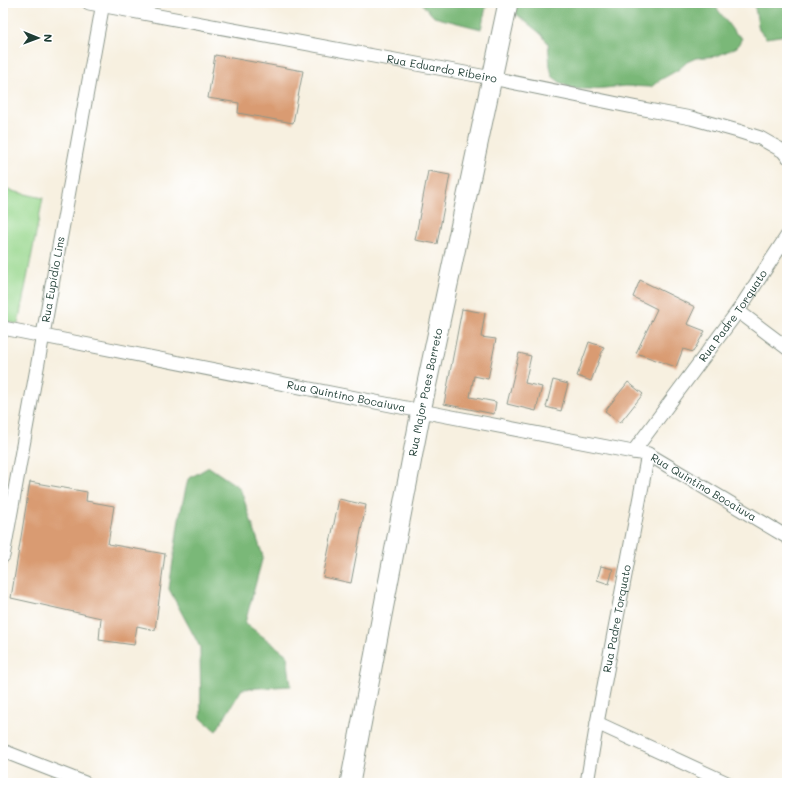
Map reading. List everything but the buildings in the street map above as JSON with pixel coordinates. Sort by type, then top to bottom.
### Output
[{"type":"street","name":"Rua Eduardo Ribeiro","points":[[89,3],[103,4],[492,78],[691,118],[760,138],[783,151],[787,156]]},
{"type":"street","name":"Rua Major Paes Barreto","points":[[350,783],[421,411],[508,3]]},
{"type":"street","name":"Rua Eupídio Lins","points":[[3,556],[103,4]]},
{"type":"street","name":"Rua Padre Torquato","points":[[633,452],[738,311],[787,236]]},
{"type":"street","points":[[738,311],[787,348]]},
{"type":"street","name":"Rua Quintino Bocaiuva","points":[[3,328],[421,411],[648,454],[787,537]]},
{"type":"street","name":"Rua Padre Torquato","points":[[587,783],[648,454]]},
{"type":"street","points":[[597,723],[727,783]]},
{"type":"street","points":[[3,751],[85,783]]},
{"type":"green space","points":[[421,3],[487,3],[481,29],[434,17]]},
{"type":"green space","points":[[510,3],[713,3],[734,32],[742,38],[737,47],[717,56],[696,58],[687,62],[678,70],[651,87],[626,86],[573,89],[561,83],[552,76],[548,43],[541,34],[515,13]]},
{"type":"green space","points":[[754,3],[787,3],[787,35],[766,38],[759,30]]},
{"type":"green space","points":[[3,189],[43,198],[18,324],[3,321]]},
{"type":"green space","points":[[209,467],[240,488],[263,556],[245,623],[287,655],[291,686],[242,689],[216,731],[201,718],[200,647],[169,589],[179,519],[188,479]]}]
